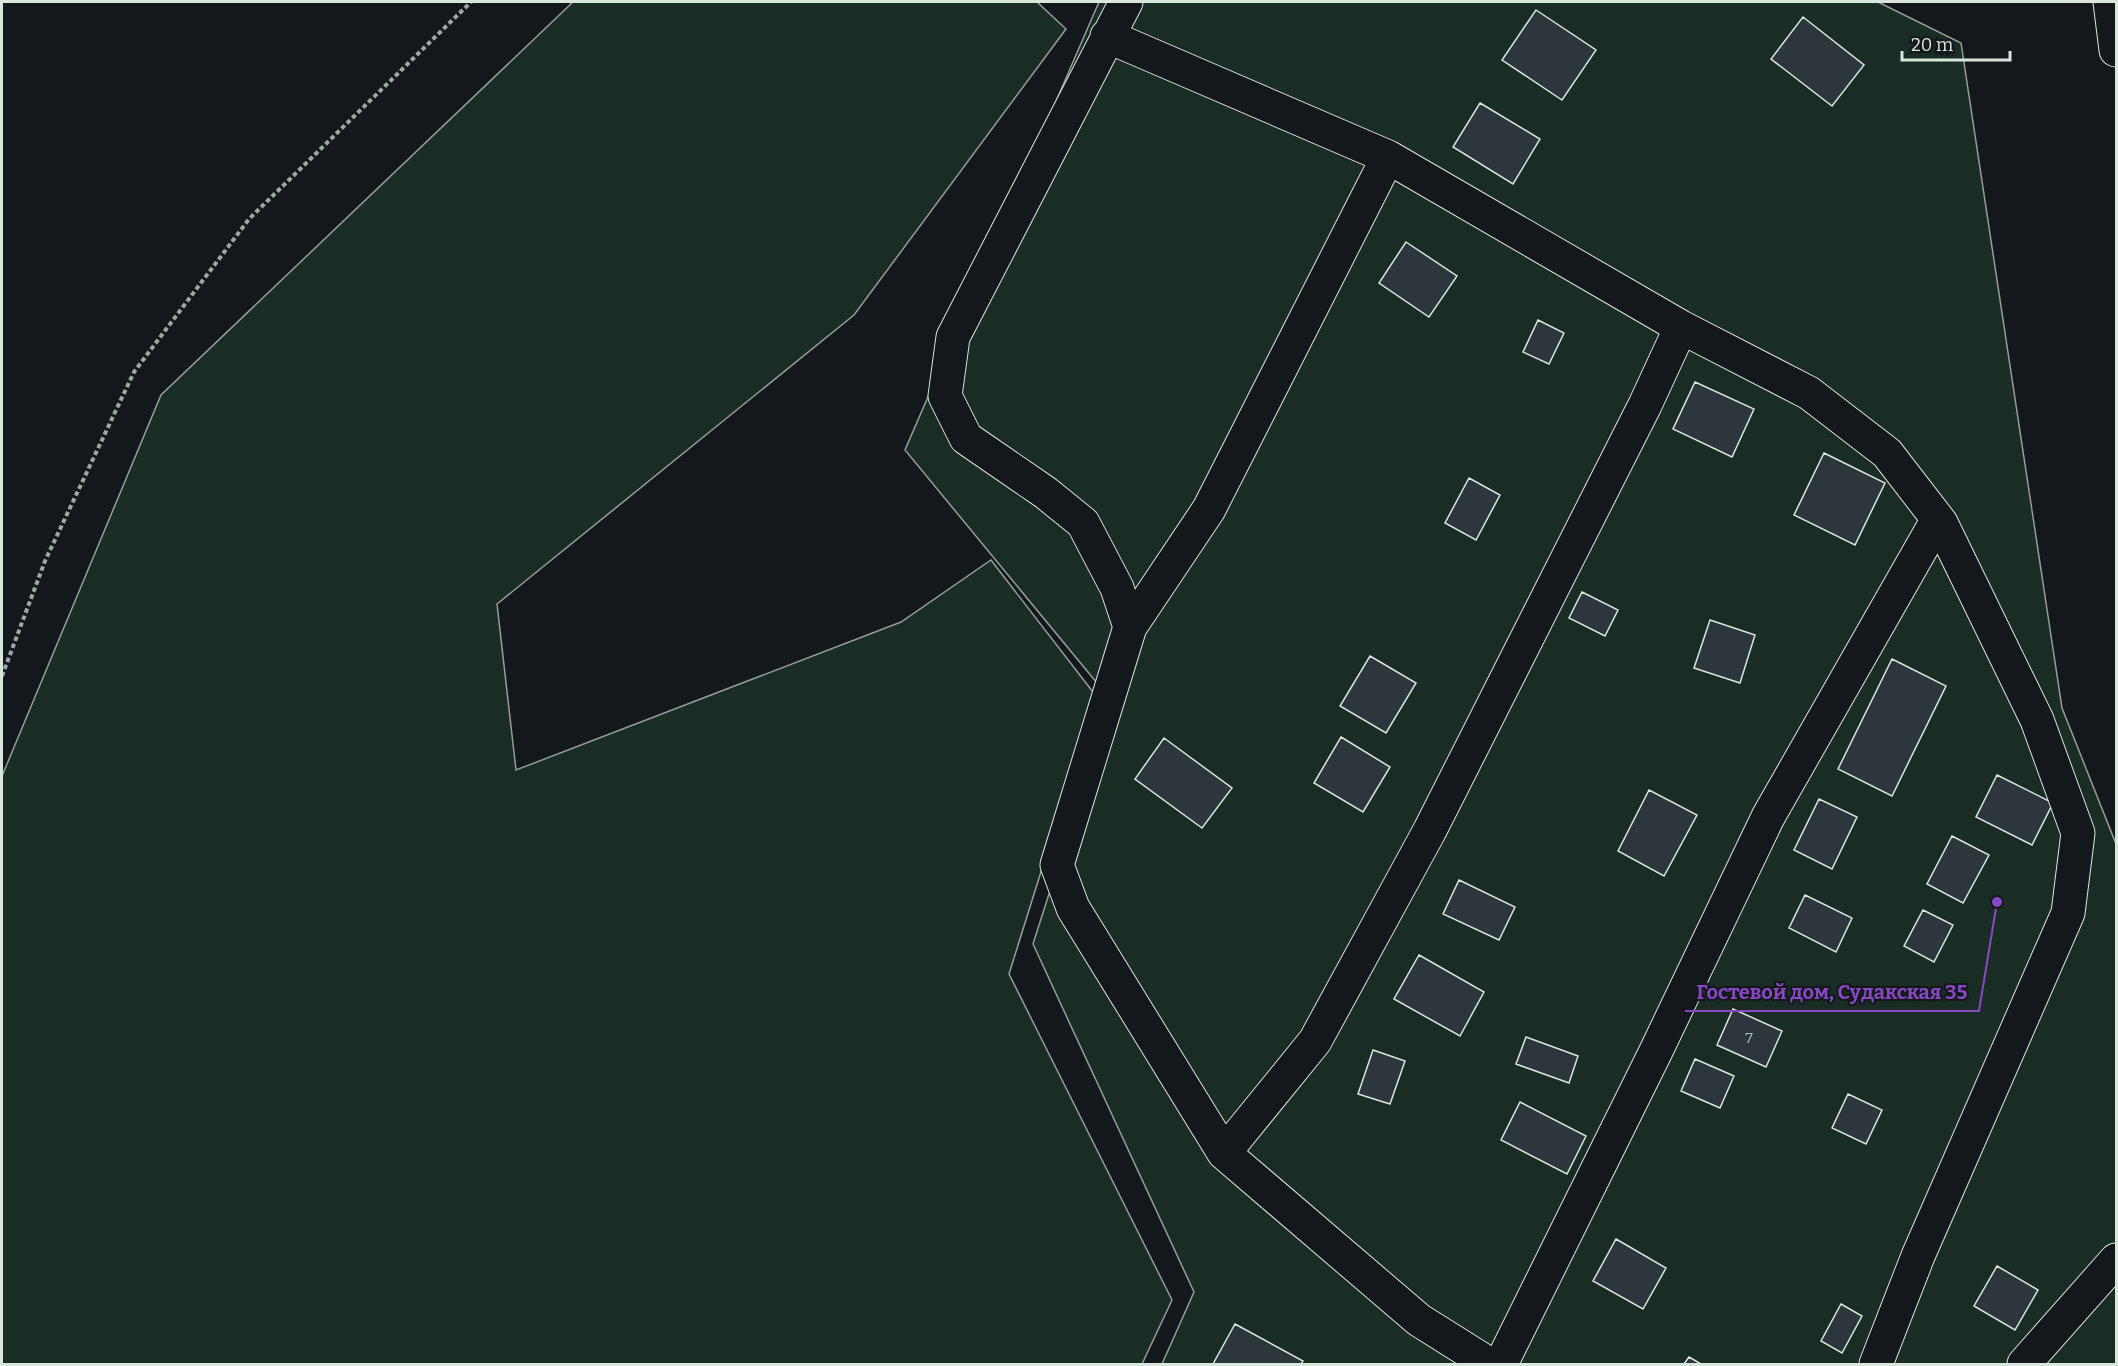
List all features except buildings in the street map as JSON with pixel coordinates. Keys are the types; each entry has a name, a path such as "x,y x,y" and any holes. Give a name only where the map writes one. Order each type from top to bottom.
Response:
{"main road":[{"path":"1126,2 953,337 945,396 966,438 1046,493 1083,523 1117,588 1130,627"},
{"path":"2110,2 2116,50"},
{"path":"1107,36 1388,156 1681,327 1809,393 1887,453 1938,519 2037,720 2078,833 2068,913 1918,1256 1876,1365"},
{"path":"1388,156 1209,509 1130,627 1057,865 1073,908 1224,1153 1419,1320 1489,1365"},
{"path":"1224,1153 1315,1041 1430,830 1645,405 1681,327"},
{"path":"1501,1365 1656,1051 1768,817 1938,519"},
{"path":"2024,1365 2116,1260"}],"path":[{"path":"2,676 45,561 134,372 249,219 471,2"}],"green space":[{"path":"573,2 1037,2 1066,29 854,315 497,604 516,770 901,622 991,560 1096,696 1009,974 1172,1300 1142,1364 2,1364 2,776 161,395"},
{"path":"1099,2 1878,2 1961,43 2062,708 2116,844 2116,1364 1162,1364 1194,1292 1033,944 1111,700 905,450"}],"place":[{"name":"Гостевой дом, Судакская 35","path":"1997,902"}]}
